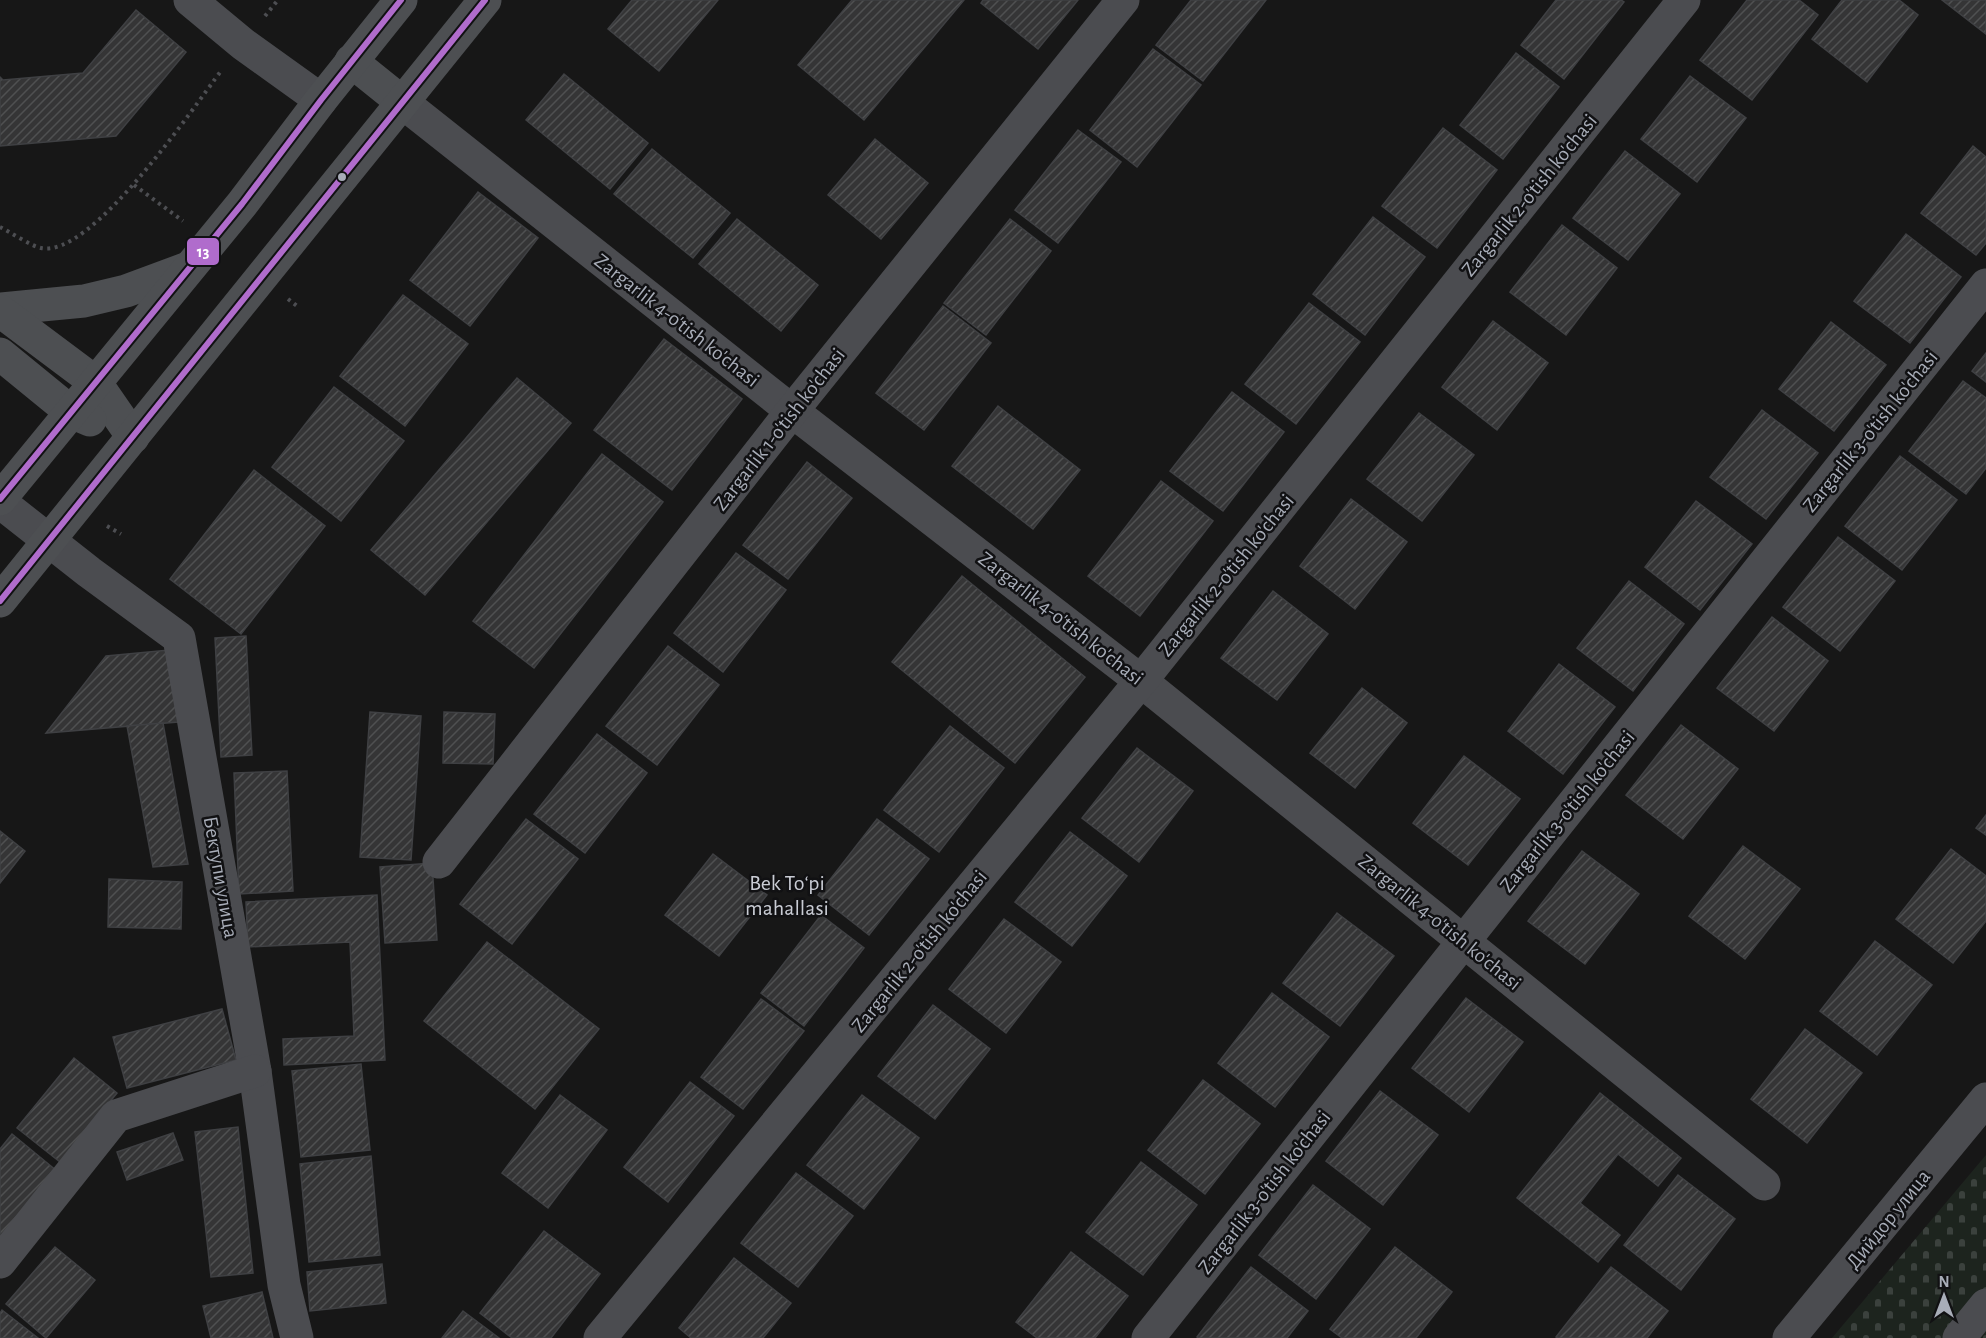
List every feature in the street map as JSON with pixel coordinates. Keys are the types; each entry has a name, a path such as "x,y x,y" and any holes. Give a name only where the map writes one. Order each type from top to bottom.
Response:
{"main road":[{"path":"0,501 242,204 400,0"},
{"path":"0,601 484,0"},
{"name":"Zargarlik 4-o'tish ko'chasi","path":"351,62 402,102"},
{"path":"0,310 84,301 126,291 189,267"},
{"path":"0,310 95,382 133,437"},
{"path":"0,354 71,412 133,437"}],"street":[{"path":"190,0 243,44 321,100"},
{"name":"Zargarlik 1-o'tish ko'chasi","path":"439,862 792,411 1123,0"},
{"name":"Zargarlik 2-o'tish ko'chasi","path":"600,1338 1142,681 1684,0"},
{"name":"Zargarlik 4-o'tish ko'chasi","path":"402,102 792,411 1142,681 1764,1184"},
{"name":"Zargarlik 3-o'tish ko'chasi","path":"1148,1338 1986,285"},
{"name":"Бектупи улица","path":"0,501 49,541 179,638 255,1071 284,1285 297,1338"},
{"path":"0,1262 116,1116 255,1071"},
{"name":"Дийдор улица","path":"1789,1338 1986,1099"},
{"path":"1959,1338 1986,1305"}],"path":[{"path":"0,227 42,248 63,245 83,234 114,207 134,184 278,0"},
{"path":"134,184 179,219"},
{"path":"106,526 120,534"}],"green space":[{"path":"1986,1155 1986,1338 1832,1338"}],"building":[{"path":"632,0 718,0 659,71 608,29"},
{"path":"852,0 964,0 864,120 798,65"},
{"path":"983,0 1078,0 1038,49 981,3"},
{"path":"1191,0 1266,0 1203,81 1156,45"},
{"path":"1556,0 1621,0 1624,2 1564,79 1521,45"},
{"path":"1747,0 1799,0 1818,15 1752,100 1700,60"},
{"path":"1842,0 1899,0 1918,15 1867,82 1812,39"},
{"path":"1942,0 1986,0 1986,34"},
{"path":"136,10 186,52 116,136 0,146 0,77 3,80 83,73"},
{"path":"1153,49 1201,85 1137,167 1090,130"},
{"path":"1516,53 1559,87 1503,159 1460,125"},
{"path":"564,74 648,143 610,189 526,120"},
{"path":"1690,76 1746,118 1697,182 1641,139"},
{"path":"1443,128 1497,170 1437,248 1382,206"},
{"path":"1078,130 1121,162 1058,243 1015,210"},
{"path":"875,139 928,183 881,239 828,195"},
{"path":"1973,146 1986,157 1986,243 1976,255 1921,213"},
{"path":"652,149 730,213 693,258 614,194"},
{"path":"1625,151 1680,194 1628,260 1573,218"},
{"path":"478,192 538,238 470,326 410,280"},
{"path":"1373,217 1425,257 1365,335 1313,294"},
{"path":"737,219 818,285 781,331 699,264"},
{"path":"1010,219 1051,251 986,335 944,303"},
{"path":"1562,225 1617,268 1566,335 1510,292"},
{"path":"1906,234 1961,277 1910,343 1854,301"},
{"path":"403,295 468,344 405,426 340,376"},
{"path":"1309,303 1360,342 1296,424 1245,384"},
{"path":"943,306 991,343 924,430 876,393"},
{"path":"1493,321 1548,363 1497,430 1442,387"},
{"path":"1831,322 1886,365 1834,431 1779,389"},
{"path":"664,339 742,399 672,490 594,430"},
{"path":"1986,353 1986,382 1972,371"},
{"path":"517,378 571,423 425,595 371,550"},
{"path":"1963,381 1986,398 1986,468 1966,494 1909,451"},
{"path":"334,387 404,441 341,521 272,467"},
{"path":"1232,392 1284,432 1223,511 1170,471"},
{"path":"998,406 1080,470 1033,529 952,466"},
{"path":"1762,410 1818,453 1766,519 1710,477"},
{"path":"1419,413 1474,455 1422,521 1367,479"},
{"path":"602,454 663,502 534,668 473,621"},
{"path":"1900,456 1957,500 1902,570 1845,526"},
{"path":"807,462 852,498 788,579 743,545"},
{"path":"254,470 325,526 241,634 170,579"},
{"path":"1161,481 1213,521 1140,616 1088,576"},
{"path":"1351,499 1407,542 1355,609 1300,566"},
{"path":"1696,501 1752,544 1700,610 1645,567"},
{"path":"1838,537 1895,581 1840,651 1783,607"},
{"path":"736,553 786,590 723,672 674,633"},
{"path":"962,576 1085,677 1015,763 892,662"},
{"path":"1629,581 1684,624 1633,691 1577,648"},
{"path":"1273,591 1328,634 1277,700 1221,658"},
{"path":"1772,617 1828,661 1774,731 1717,688"},
{"path":"246,636 252,755 221,757 215,638"},
{"path":"668,646 719,685 657,765 606,726"},
{"path":"169,650 178,722 46,733 106,656"},
{"path":"1559,664 1615,707 1563,774 1508,731"},
{"path":"1362,688 1407,723 1355,788 1310,753"},
{"path":"370,712 421,716 411,860 360,857"},
{"path":"444,712 495,714 493,764 443,763"},
{"path":"163,723 188,864 153,867 127,726"},
{"path":"1681,725 1738,769 1683,839 1626,795"},
{"path":"950,726 1004,768 939,852 884,810"},
{"path":"597,734 647,773 585,853 534,814"},
{"path":"1137,748 1193,791 1139,862 1082,818"},
{"path":"1464,756 1520,799 1468,865 1413,823"},
{"path":"287,771 293,891 239,894 234,773"},
{"path":"1986,815 1986,835 1976,828"},
{"path":"526,819 578,859 512,944 460,904"},
{"path":"877,819 929,859 869,935 818,895"},
{"path":"0,831 25,851 0,883"},
{"path":"1070,832 1127,876 1072,946 1015,902"},
{"path":"1743,846 1800,889 1745,959 1689,916"},
{"path":"1951,849 1986,876 1986,921 1953,963 1896,919"},
{"path":"1582,851 1639,894 1585,964 1528,921"},
{"path":"713,854 767,895 719,956 665,915"},
{"path":"432,863 437,940 385,943 380,867"},
{"path":"109,879 182,882 181,929 108,927"},
{"path":"377,895 385,1060 284,1065 283,1039 354,1036 350,942 248,947 246,902"},
{"path":"1337,913 1394,956 1340,1026 1283,983"},
{"path":"821,915 864,948 804,1026 761,993"},
{"path":"1004,919 1061,962 1006,1033 949,989"},
{"path":"1875,941 1932,985 1877,1055 1820,1011"},
{"path":"487,942 599,1029 535,1109 424,1021"},
{"path":"1272,993 1329,1037 1275,1107 1218,1063"},
{"path":"1466,998 1523,1042 1469,1112 1412,1068"},
{"path":"761,999 804,1031 743,1109 701,1077"},
{"path":"933,1005 990,1049 935,1119 878,1076"},
{"path":"222,1009 236,1060 127,1088 113,1037"},
{"path":"1805,1029 1862,1073 1807,1143 1751,1099"},
{"path":"74,1058 117,1093 60,1162 17,1128"},
{"path":"361,1064 370,1150 301,1157 292,1071"},
{"path":"1203,1080 1260,1124 1205,1194 1148,1150"},
{"path":"690,1082 734,1116 668,1202 624,1167"},
{"path":"1380,1091 1438,1135 1383,1205 1326,1161"},
{"path":"1600,1093 1681,1158 1658,1186 1618,1154 1580,1203 1620,1235 1598,1262 1517,1198"},
{"path":"560,1095 607,1130 548,1208 502,1173"},
{"path":"862,1095 919,1138 864,1209 807,1165"},
{"path":"238,1127 253,1273 211,1277 195,1132"},
{"path":"173,1133 183,1160 127,1180 117,1152"},
{"path":"12,1134 57,1171 0,1241 0,1149"},
{"path":"371,1156 380,1255 309,1262 300,1164"},
{"path":"1141,1162 1197,1205 1143,1275 1086,1232"},
{"path":"796,1173 853,1216 798,1287 741,1243"},
{"path":"1678,1175 1735,1219 1681,1290 1624,1245"},
{"path":"1313,1185 1370,1229 1316,1299 1259,1255"},
{"path":"544,1231 600,1274 551,1338 512,1338 480,1313"},
{"path":"55,1247 95,1280 46,1338 6,1304"},
{"path":"1395,1247 1452,1292 1416,1338 1342,1338 1330,1329"},
{"path":"1071,1252 1128,1296 1095,1338 1037,1338 1016,1322"},
{"path":"734,1258 791,1303 763,1338 691,1338 679,1328"},
{"path":"382,1264 386,1303 310,1311 307,1272"},
{"path":"1251,1267 1308,1311 1287,1338 1198,1338 1197,1337"},
{"path":"1611,1267 1668,1311 1647,1338 1556,1337"},
{"path":"262,1292 273,1338 211,1338 203,1306"},
{"path":"2,1310 38,1338 0,1338"},
{"path":"463,1311 499,1338 442,1338"}],"transit line":[{"name":"13","path":"0,499 242,204 401,0"},
{"name":"13","path":"0,601 485,0"}],"district":[{"name":"Bek Toʻpi mahallasi","path":"787,894"}]}
